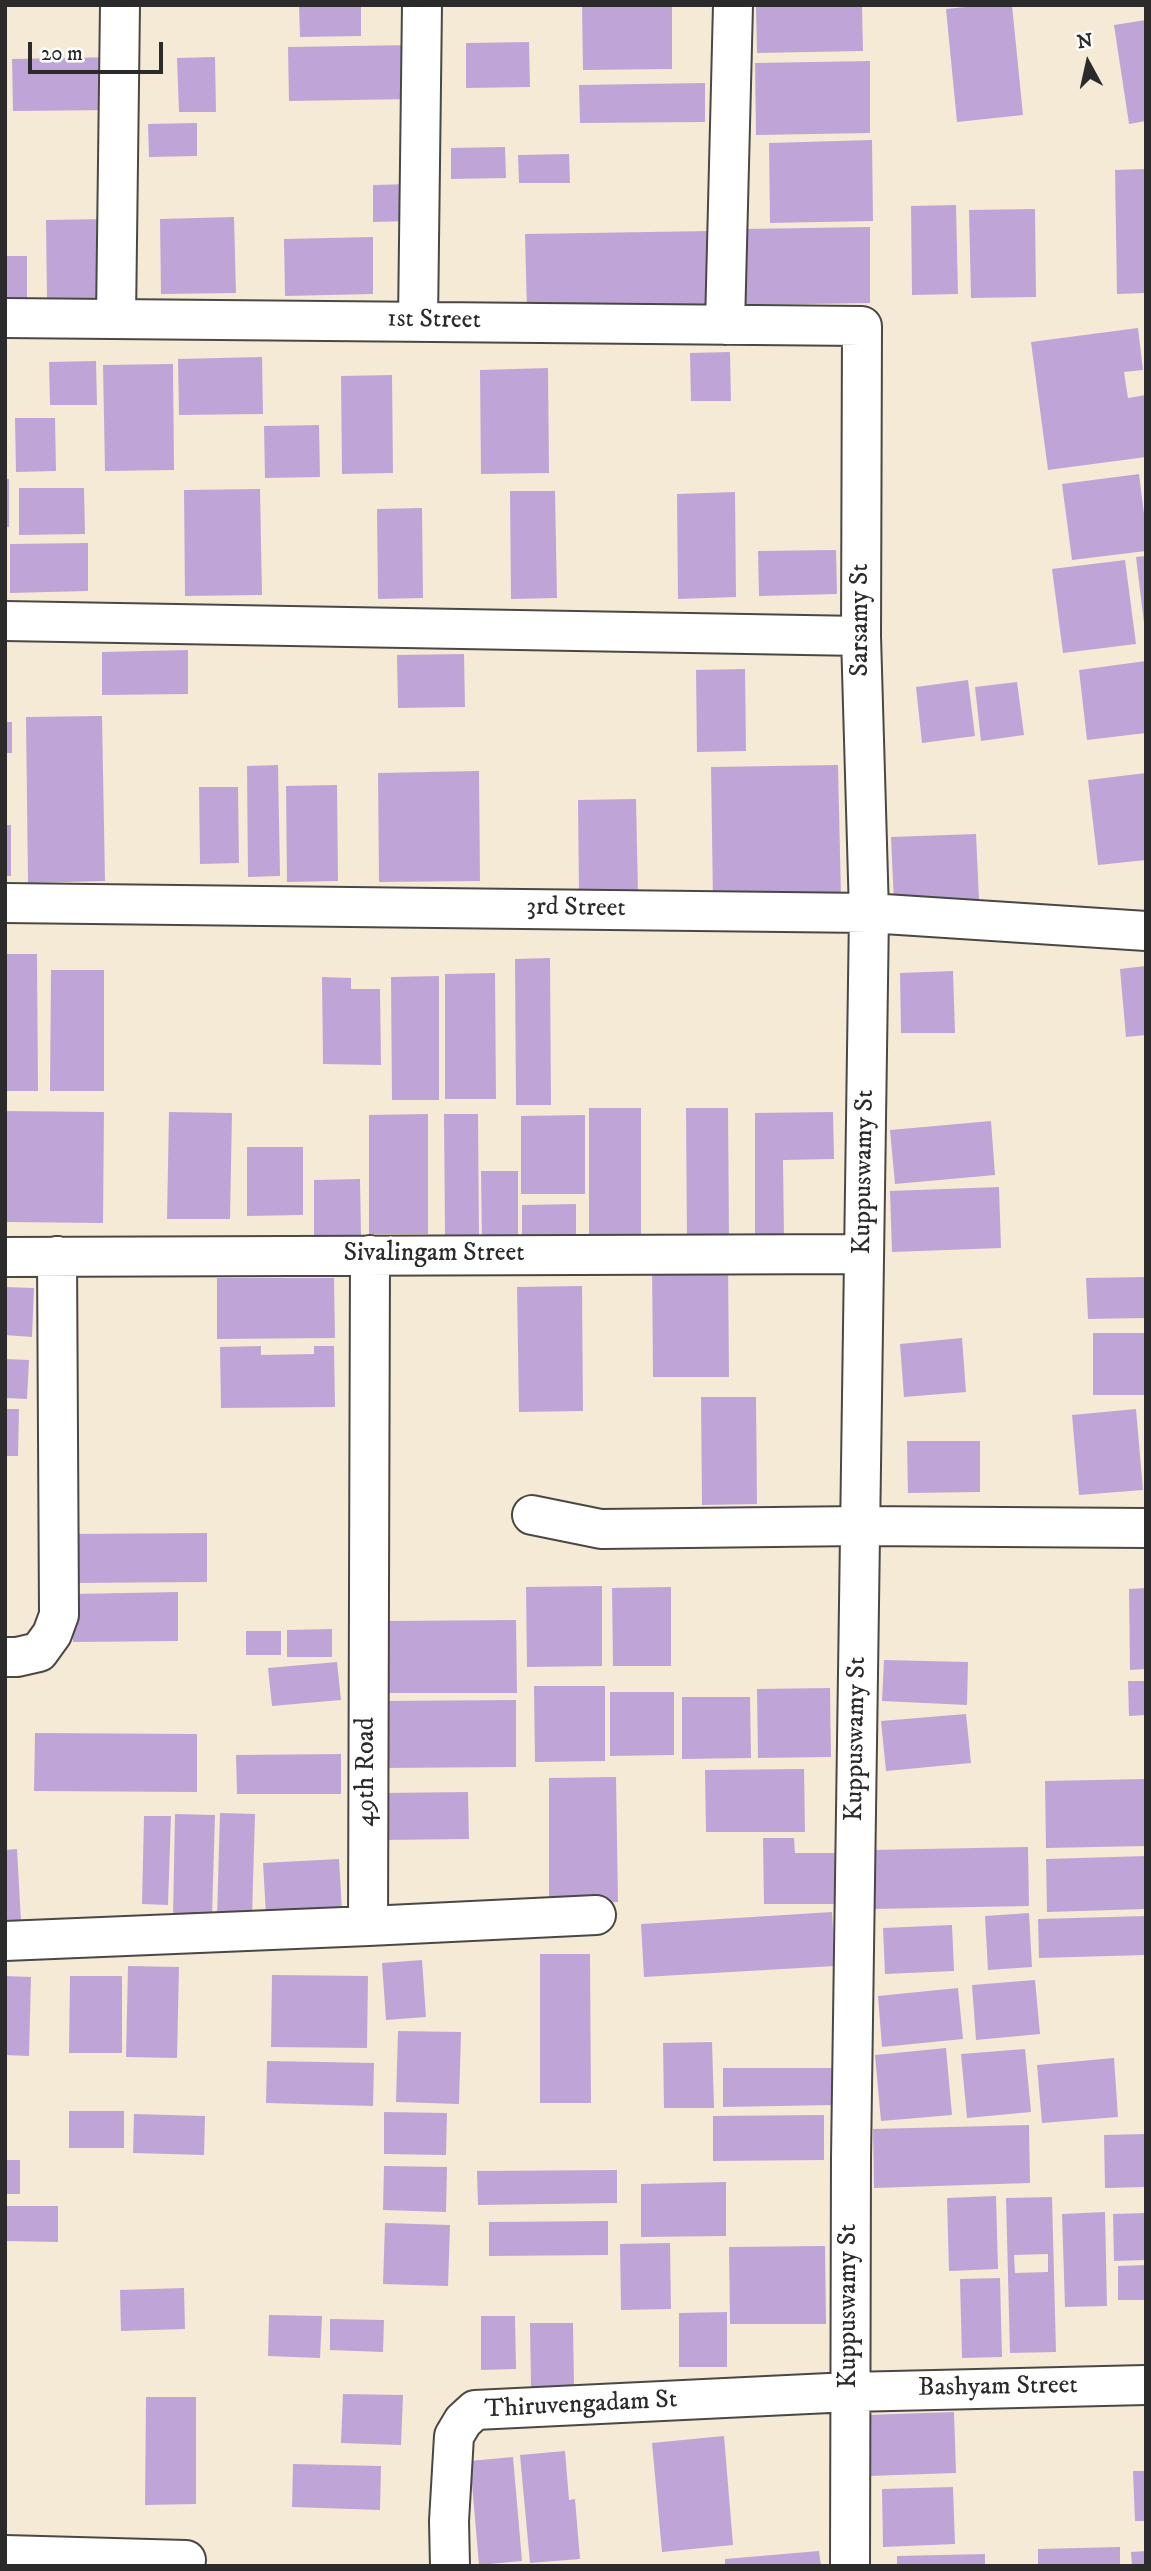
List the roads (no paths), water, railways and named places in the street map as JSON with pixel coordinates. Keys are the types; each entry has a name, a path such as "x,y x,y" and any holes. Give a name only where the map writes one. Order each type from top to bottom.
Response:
{"street":[{"path":"116,319 120,5"},
{"path":"418,321 422,5"},
{"path":"725,325 733,5"},
{"name":"1st Street","path":"5,318 862,326"},
{"name":"Sarsamy St","path":"862,326 862,636 869,913"},
{"path":"5,621 862,636"},
{"name":"3rd Street","path":"5,903 869,913 1146,931"},
{"name":"Kuppuswamy St","path":"849,2566 851,2171 869,913"},
{"name":"Sivalingam Street","path":"5,1256 864,1254"},
{"name":"49th Road","path":"368,1926 370,1255"},
{"path":"5,1657 39,1652 52,1634 59,1615 57,1256"},
{"path":"532,1515 601,1529 860,1526 1146,1528"},
{"path":"5,1941 596,1915"},
{"name":"Bashyam Street","path":"850,2392 1146,2385"},
{"name":"Thiruvengadam St","path":"450,2566 449,2521 454,2436 463,2421 475,2410 850,2392"},
{"path":"5,2555 186,2560"}]}
